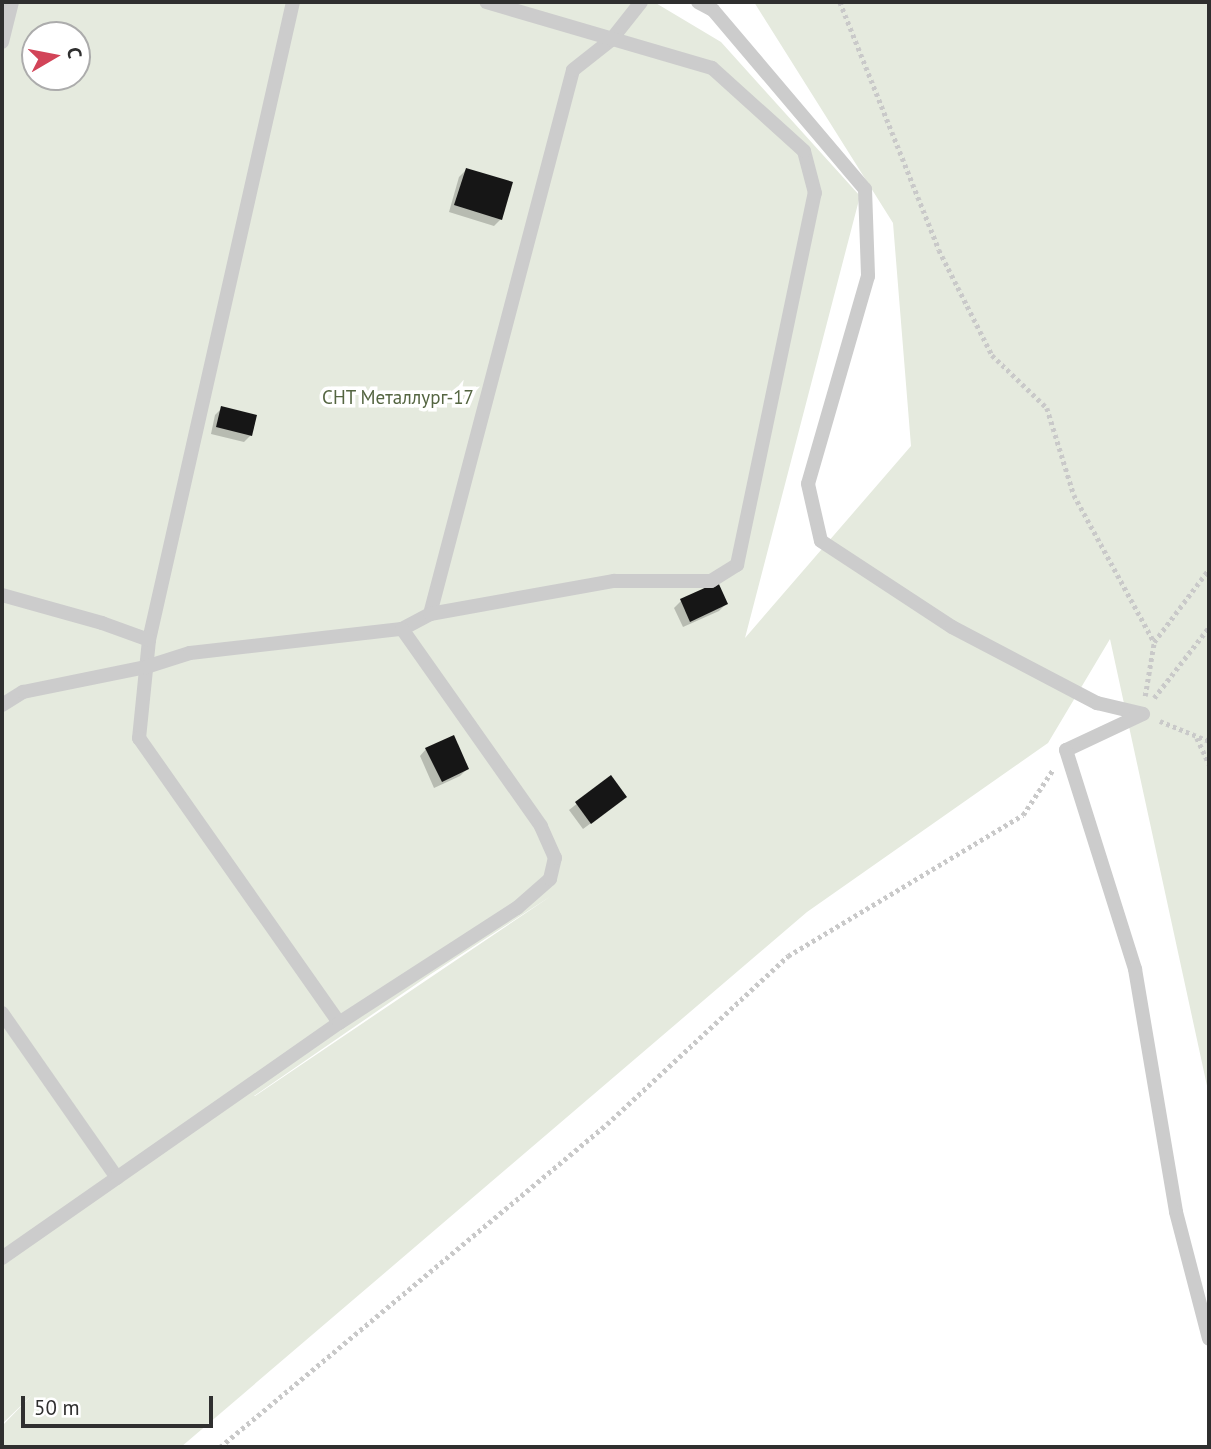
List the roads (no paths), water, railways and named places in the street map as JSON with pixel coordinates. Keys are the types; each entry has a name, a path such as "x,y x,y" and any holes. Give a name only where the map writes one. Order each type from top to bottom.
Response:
{"lane":[{"path":"2,42 12,2"},
{"path":"293,2 149,640 139,738 339,1023"},
{"path":"2,705 23,692 146,667 190,653 402,629 430,614 614,581 710,581 737,565 815,193 804,151 712,68 486,2"},
{"path":"430,614 573,69 611,40 641,2"},
{"path":"698,2 713,10 864,190 867,276 808,484 821,541 952,627 1097,703 1143,714 1066,750 1135,969 1176,1212 1209,1339"},
{"path":"2,595 102,623 149,640"},
{"path":"2,1258 339,1023 517,908 550,879 555,858 541,826 402,629"},
{"path":"2,1013 117,1178"}],"park label":[{"name":"СНТ Металлург-17","path":"398,398"}]}
